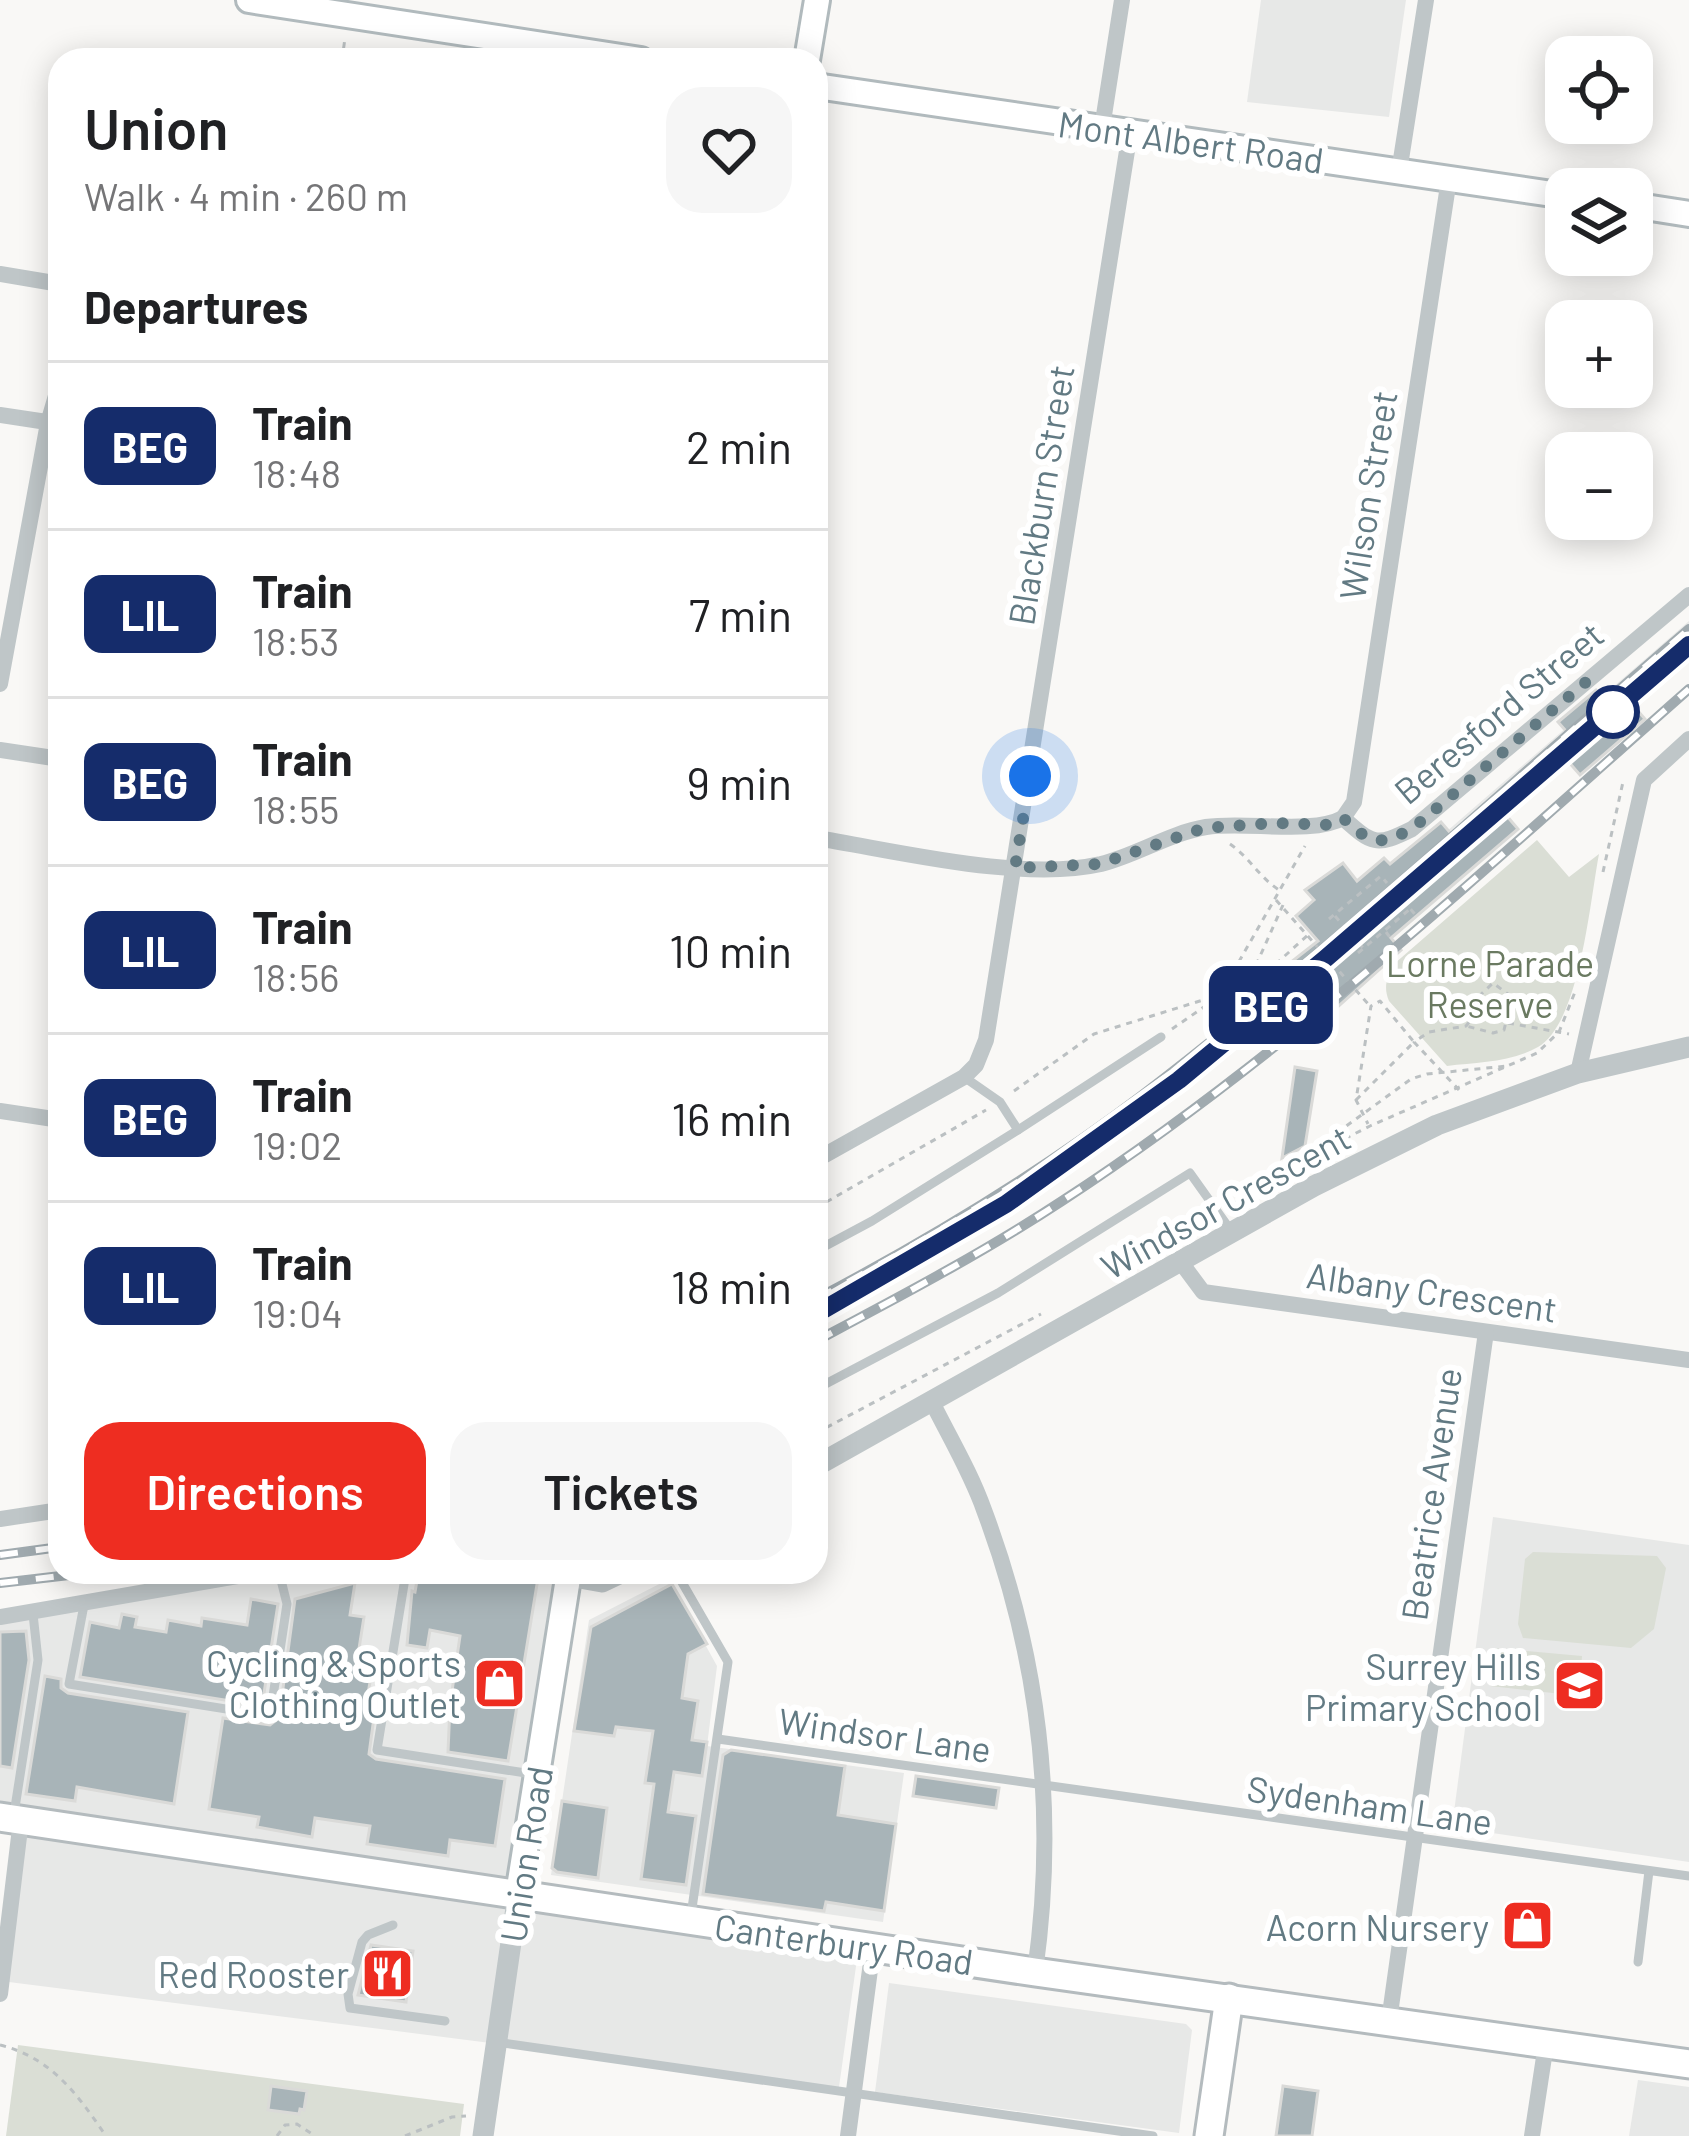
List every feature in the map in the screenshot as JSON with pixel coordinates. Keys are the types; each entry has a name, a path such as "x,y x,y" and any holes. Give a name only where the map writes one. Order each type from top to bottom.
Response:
{"main road":[{"path":"249,0 497,48"},
{"path":"809,48 817,0"},
{"name":"Mont Albert Road","path":"828,88 1545,193"},
{"path":"1653,209 1689,214"},
{"name":"Union Road","path":"518,1894 567,1584"},
{"name":"Canterbury Road","path":"11,1819 1689,2064"},
{"path":"1209,2136 1229,1998"}],"street":[{"path":"1102,128 1122,0"},
{"path":"1399,172 1426,0"},
{"name":"Blackburn Street","path":"964,1077 976,1065 986,1040 1130,133"},
{"name":"Wilson Street","path":"1343,818 1354,802 1449,179"},
{"path":"0,274 48,282"},
{"path":"0,416 48,423"},
{"path":"0,684 48,453"},
{"name":"Beresford Street","path":"1343,818 1368,840 1384,842 1412,829 1689,595"},
{"path":"1578,1073 1644,780 1689,740"},
{"path":"0,750 48,757"},
{"path":"828,840 1015,868 1099,864 1204,828 1330,825 1343,818"},
{"name":"Windsor Crescent","path":"828,1459 1314,1186 1437,1126 1578,1073 1689,1047"},
{"path":"828,1153 964,1077"},
{"path":"0,1111 48,1118"},
{"name":"Albany Crescent","path":"1180,1262 1204,1292 1689,1360"},
{"name":"Beatrice Avenue","path":"1389,2021 1486,1332"},
{"path":"932,1402 983,1506 1014,1598 1035,1700 1044,1784 1045,1898 1035,1972"},
{"path":"0,1519 48,1512"},
{"path":"0,1617 196,1584"},
{"path":"0,1994 11,1819"},
{"name":"Union Road","path":"485,2126 518,1894"},
{"path":"848,2136 873,1947"},
{"path":"1532,2136 1546,2044"}],"lane":[{"path":"828,1245 1018,1130 1161,1036"},
{"path":"964,1077 1000,1102 1018,1130"},
{"path":"828,1383 998,1293 1190,1173 1232,1232"},
{"path":"83,1605 69,1684 270,1716 287,1604 282,1584"},
{"path":"404,1584 377,1750 538,1775"},
{"path":"683,1584 728,1662 691,1920"},
{"path":"11,1819 38,1660 33,1614"},
{"name":"Windsor Lane","path":"718,1739 1044,1784"},
{"name":"Sydenham Lane","path":"1044,1784 1689,1876"},
{"path":"1638,1962 1649,1871"},
{"path":"393,1925 362,1942 348,1994 350,2008 445,2021"},
{"path":"496,2042 1153,2136"}],"path":[{"path":"1603,872 1620,786 1629,772"},
{"path":"1161,1036 1219,995 1304,850 1311,826"},
{"path":"1204,828 1242,853 1262,879 1280,891"},
{"path":"1361,903 1356,897 1329,919 1381,876 1388,883"},
{"path":"1276,900 1371,1006"},
{"path":"1402,900 1418,918"},
{"path":"1283,905 1252,974 1258,980 1308,935"},
{"path":"1384,930 1358,953 1410,909"},
{"path":"1334,914 1363,948"},
{"path":"1378,923 1392,940"},
{"path":"1324,954 1349,932"},
{"path":"1356,1100 1429,1032 1466,1026 1493,1033 1504,1030 1512,997 1493,983 1473,1002 1474,1016 1466,1026"},
{"path":"1289,1167 1370,1126 1537,1054 1559,1032 1579,983"},
{"path":"828,1201 1000,1102 1094,1034 1219,995"},
{"path":"1371,1006 1380,1001 1460,1090"},
{"path":"1370,1126 1356,1100 1371,1006"},
{"path":"1506,1023 1586,1038"},
{"path":"1181,1235 1289,1167 1395,1088 1427,1074 1509,1066"},
{"path":"828,1426 1043,1313"},
{"path":"0,2045 22,2050 46,2064 74,2090 106,2136"},
{"path":"405,2136 452,2117 485,2126"},
{"path":"277,2136 285,2126 297,2124 315,2136"}],"shaded area":[{"path":"1261,0 1406,0 1389,117 1247,102"},
{"path":"1689,621 1689,653 1377,922 1362,905"},
{"name":"Surrey Hills Primary School","path":"1493,1517 1689,1545 1689,1862 1452,1827"},
{"path":"191,1584 567,1584 518,1894 859,1945 839,2087 1,1981 21,1821 0,1817 0,1617"},
{"path":"659,1584 672,1584 717,1666 707,1746 904,1773 883,1922 551,1875 589,1620"},
{"path":"889,1983 1186,2024 1192,2030 1179,2133 875,2092"},
{"path":"1638,2080 1689,2087 1689,2136 1629,2136"}],"green space":[{"name":"Lorne Parade Reserve","path":"1537,840 1569,877 1599,854 1581,959 1564,1013 1552,1034 1527,1052 1447,1066 1389,1001 1389,973"},
{"path":"1533,1552 1657,1556 1666,1568 1654,1629 1631,1648 1523,1638 1518,1624 1525,1559"},
{"path":"1494,1648 1582,1656 1579,1696 1490,1686"},
{"path":"18,2045 464,2104 460,2136 6,2136"}],"building":[{"path":"1596,690 1618,716 1632,704 1645,719 1580,775 1567,760 1581,748 1558,722"},
{"path":"1506,815 1518,829 1391,938 1401,950 1323,1020 1281,970 1318,941 1296,916 1314,900 1305,890 1343,863 1357,881 1384,858 1390,864 1441,822 1465,850"},
{"path":"1295,1067 1317,1071 1305,1146 1282,1158"},
{"path":"355,1584 350,1615 364,1617 355,1674 371,1676 368,1694 377,1695 369,1754 376,1759 505,1779 495,1846 450,1840 448,1856 367,1844 370,1826 315,1818 312,1837 257,1827 259,1817 209,1809 223,1718 270,1725 279,1718 295,1599"},
{"path":"416,1584 537,1584 508,1761 448,1752 460,1636 430,1630 427,1648 407,1645"},
{"path":"672,1584 707,1644 688,1654 682,1698 698,1701 692,1740 707,1742 702,1776 674,1772 668,1812 696,1816 686,1885 641,1879 654,1784 645,1783 653,1731 616,1727 614,1736 574,1731 591,1627"},
{"path":"251,1599 278,1604 262,1706 80,1677 90,1622 119,1628 122,1614 137,1617 135,1627 166,1632 168,1620 201,1626 202,1618 247,1625"},
{"path":"26,1631 29,1660 12,1768 0,1766 0,1632"},
{"path":"45,1676 61,1679 61,1688 68,1693 188,1712 174,1804 77,1787 75,1801 26,1794"},
{"path":"731,1750 845,1766 838,1815 896,1824 884,1911 826,1902 824,1911 703,1894 723,1755"},
{"path":"916,1776 999,1788 996,1808 913,1796"},
{"path":"562,1801 607,1808 598,1878 552,1868"},
{"path":"371,1945 413,1951 406,2002 358,1995"},
{"path":"271,2086 307,2091 304,2110 299,2114 268,2110"},
{"path":"1283,2086 1318,2091 1312,2136 1276,2136"}],"railway":[{"path":"828,1292 982,1204 1141,1096 1350,926 1689,629"},
{"path":"828,1335 1032,1220 1227,1084 1384,957 1689,689"},
{"path":"0,1555 48,1549"},
{"path":"0,1583 48,1577"}],"train":[{"name":"BEG","path":"828,1307 1006,1204 1179,1080 1689,645"}],"place":[{"name":"Cycling & Sports Clothing Outlet","path":"500,1683"},
{"name":"Surrey Hills Primary School","path":"1580,1686"},
{"name":"Acorn Nursery","path":"1528,1926"},
{"name":"Red Rooster","path":"388,1973"}],"route":[{"path":"1030,776 1015,868 1099,864 1204,828 1330,825 1343,818 1368,840 1384,842 1412,829 1586,682 1613,712"}]}
